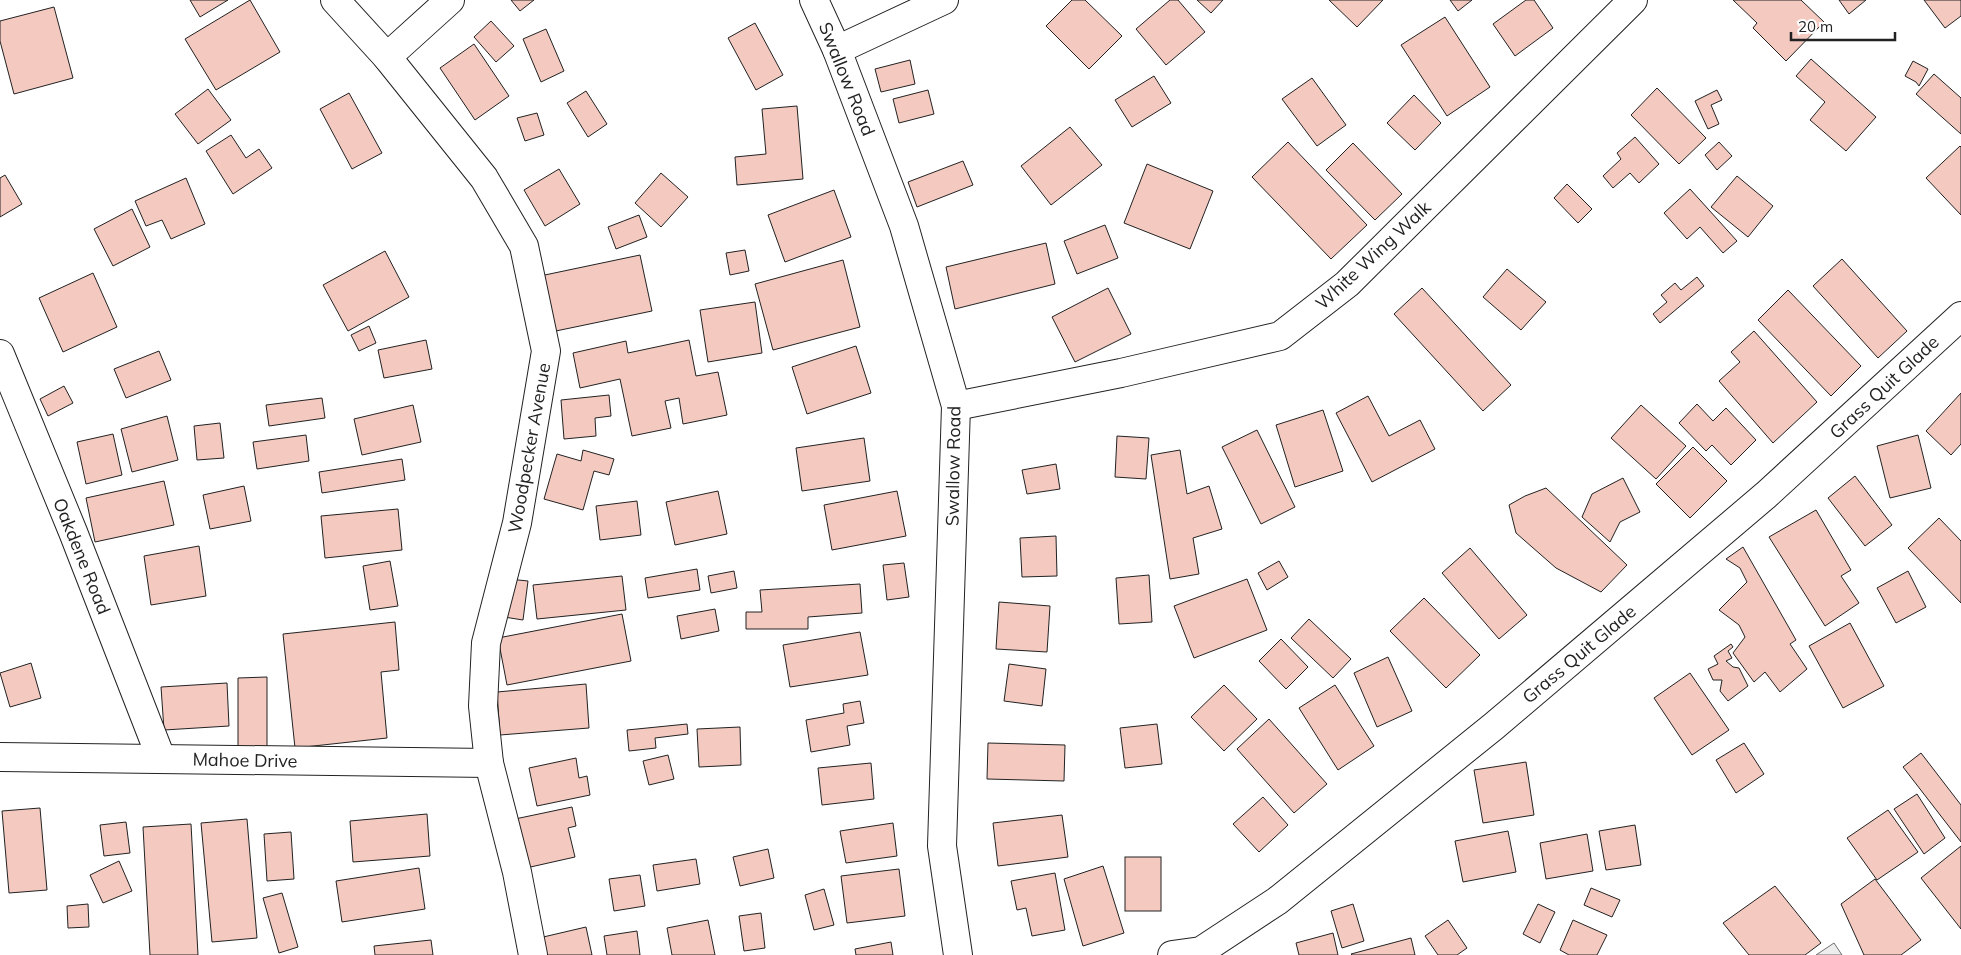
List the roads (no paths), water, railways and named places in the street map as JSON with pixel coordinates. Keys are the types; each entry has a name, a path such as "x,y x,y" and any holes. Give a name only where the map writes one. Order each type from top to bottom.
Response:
{"street":[{"name":"Woodpecker Avenue","path":"335,0 387,57 484,178 524,246 546,351 516,523 486,644 483,706 489,763 517,872 533,955"},
{"path":"387,57 450,0"},
{"name":"Swallow Road","path":"814,0 836,50 904,226 956,406 942,846 958,955"},
{"path":"836,50 944,0"},
{"name":"White Wing Walk","path":"956,406 1121,373 1280,336 1346,284 1633,0"},
{"name":"Grass Quit Glade","path":"1172,955 1200,951 1277,901 1494,726 1766,495 1961,316"},
{"name":"Oakdene Road","path":"0,354 73,532 161,758"},
{"name":"Mahoe Drive","path":"0,757 489,763"}]}
